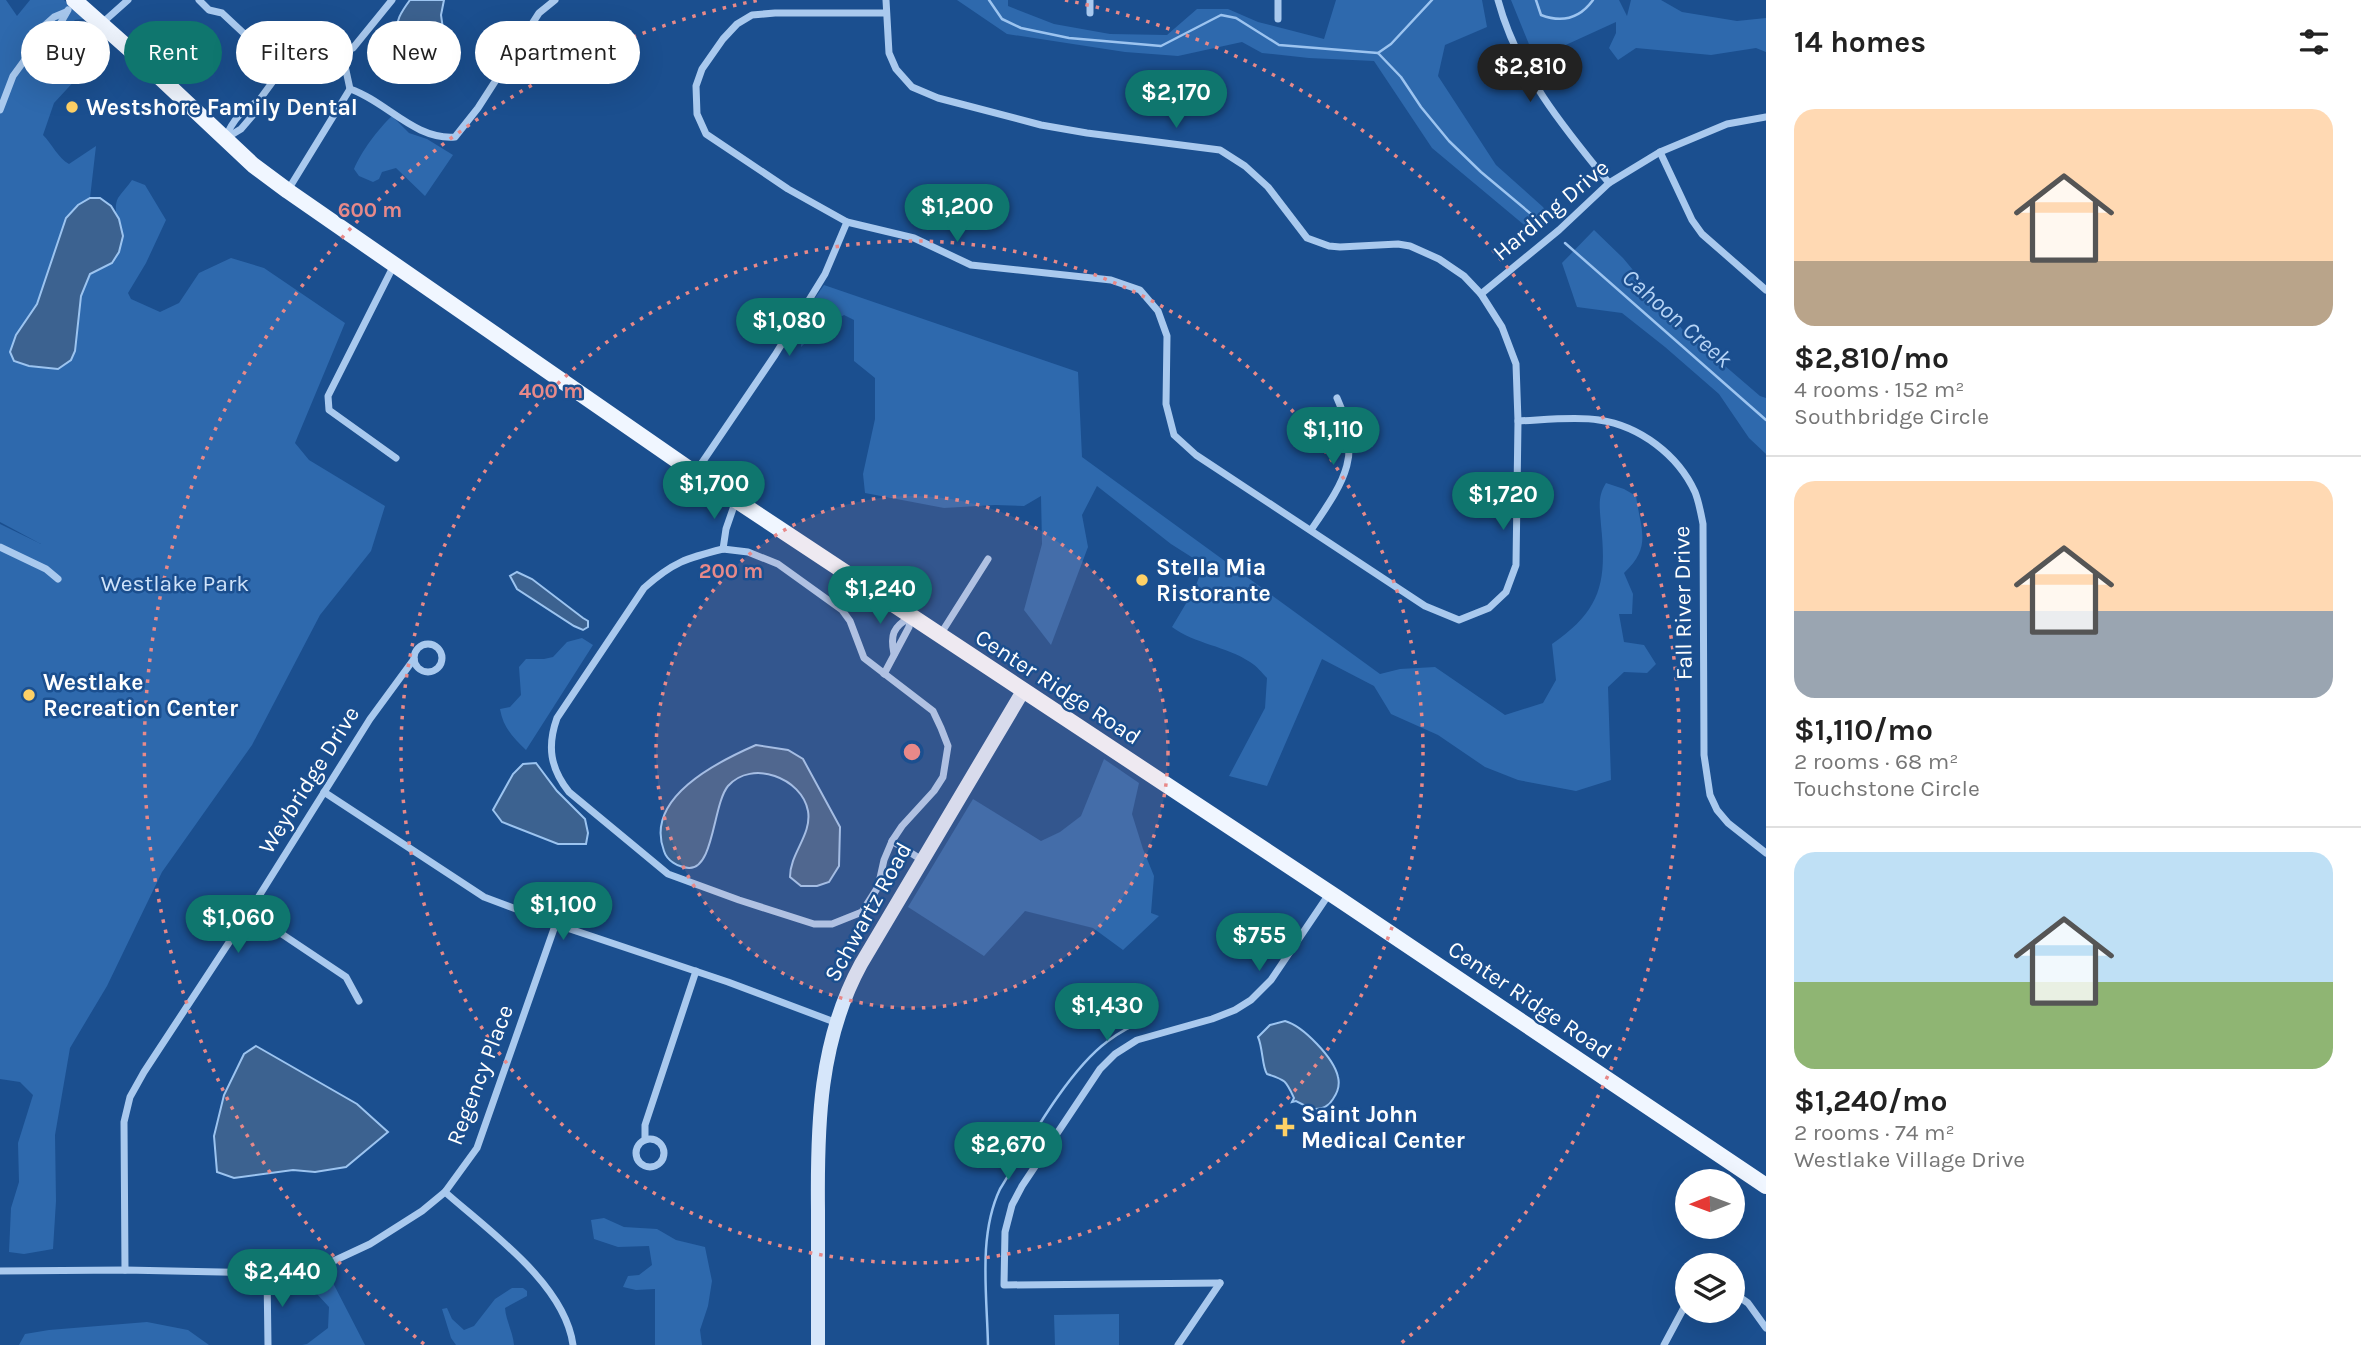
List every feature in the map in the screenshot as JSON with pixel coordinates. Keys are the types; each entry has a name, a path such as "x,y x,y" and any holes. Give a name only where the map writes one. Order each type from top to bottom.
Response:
{"main road":[{"name":"Center Ridge Road","path":"72,5 96,21"},
{"name":"Center Ridge Road","path":"110,32 253,165 288,191 695,473 1330,893 1766,1186"}],"street":[{"path":"104,21 128,0"},
{"path":"199,0 209,10 222,13 236,26"},
{"path":"353,48 392,0"},
{"path":"350,89 365,94 417,129 440,138 455,137 478,108 539,13 555,0"},
{"path":"886,0 889,53 896,69 912,87 1041,125 1220,150 1245,166 1268,187 1307,238 1340,247 1398,244 1410,246 1438,259 1464,276 1481,294 1502,327 1516,364 1516,565 1506,592 1489,608 1459,620 1425,606 1196,455 1174,435 1166,404 1167,336 1158,311 1140,290 1111,280 971,265 914,238 847,222 788,189 706,134 697,114 696,86 702,69 737,24 752,15 886,13"},
{"path":"1090,0 1090,13"},
{"path":"1278,0 1278,19"},
{"path":"1498,0 1502,17 1532,83 1558,121 1609,183"},
{"path":"0,110 13,76 43,35 52,33 61,24 72,5"},
{"path":"225,139 232,123 243,110 260,99 271,84"},
{"path":"288,191 350,89 349,84"},
{"name":"Harding Drive","path":"1481,294 1559,230 1609,183 1660,152 1727,124 1766,117"},
{"path":"1660,152 1692,220 1702,234 1766,290"},
{"path":"695,473 775,355 825,274 847,222"},
{"path":"395,264 328,396 329,410 396,458"},
{"path":"1311,530 1339,490 1347,470 1346,418 1337,398"},
{"name":"Fall River Drive","path":"1518,421 1599,419 1625,427 1661,448 1678,465 1695,493 1703,524 1704,755 1710,795 1717,810 1728,823 1766,853"},
{"path":"723,549 726,529 736,500"},
{"path":"0,547 46,569 58,579"},
{"path":"723,549 748,552 778,564 842,610 850,621 864,657 933,711 948,746 943,777 892,841 884,860 878,887 862,912 832,924 814,924 739,901 668,874 569,792 557,778 551,756 551,734 557,718 645,588 663,571 682,559 723,549"},
{"path":"940,636 988,559"},
{"path":"884,674 909,627 910,617"},
{"name":"Weybridge Drive","path":"125,1270 124,1122 130,1097 370,719 414,659"},
{"name":"Schwartz Road","path":"818,1345 818,1132 824,1074 836,1023 852,982 1023,691"},
{"path":"324,792 485,897 836,1023"},
{"path":"892,841 922,860"},
{"path":"1178,1345 1220,1283 1004,1285 1004,1240 1009,1213 1022,1186 1095,1076 1110,1059 1137,1040 1220,1016 1251,1000 1277,973 1330,893"},
{"path":"249,912 345,977 359,1001"},
{"name":"Regency Place","path":"0,1271 267,1273 329,1264 370,1244 422,1211 445,1192 477,1148 556,923"},
{"path":"645,1140 656,1140 663,1148 662,1161 656,1166 646,1167 638,1160 637,1149 645,1140 645,1125 696,971"},
{"path":"445,1192 549,1289 563,1311 573,1345"},
{"path":"267,1273 268,1345"},
{"path":"1745,1301 1766,1328"},
{"path":"1664,1345 1676,1323"}],"green space":[{"name":"Westlake Park","path":"0,0 6,0 17,16 30,0 64,0 84,19 21,21 21,84 72,84 54,103 43,135 69,164 96,146 90,198 78,205 66,218 37,304 16,335 10,352 78,329 80,301 86,281 93,272 113,260 119,251 121,237 116,211 118,198 132,180 145,185 166,220 146,263 128,293 131,299 160,312 179,303 199,273 231,258 264,268 345,323 295,443 309,460 385,506 371,551 320,615 252,745 162,872 107,986 70,1048 55,1135 56,1201 53,1249 24,1254 9,1252 11,1208 19,1182 18,1143 33,1095 20,1082 0,1079 0,524 41,544 0,522"},
{"path":"957,0 1008,0 1008,6 1054,24 1110,34 1167,35 1197,9 1228,9 1258,22 1324,39 1336,0 1482,0 1487,27 1445,45 1438,76 1496,165 1543,207 1548,215 1534,231 1529,229 1432,148 1374,61 1262,53 1242,42 1178,56 1125,52 1007,34"},
{"path":"1511,0 1619,0 1627,16 1631,0 1661,0 1682,12 1737,21 1766,18 1766,52 1756,48 1711,55 1636,48 1618,60 1609,48 1616,33 1616,22 1535,59"},
{"path":"392,116 409,133 427,139 453,155 425,196 396,168 382,172 379,179 373,182 359,176 354,169 370,141"},
{"path":"1594,230 1623,258 1682,329 1760,396 1766,398 1766,454 1749,438 1719,394 1622,313 1577,307 1562,263"},
{"path":"824,285 1078,372 1082,457 1380,674 1400,669 1435,667 1505,715 1543,703 1556,680 1552,644 1581,619 1597,594 1603,563 1600,503 1606,483 1636,496 1642,529 1641,546 1633,564 1624,573 1633,594 1632,614 1619,614 1624,642 1644,645 1656,664 1647,673 1624,672 1608,687 1611,780 1576,791 1518,780 1485,767 1438,735 1391,714 1374,686 1322,659 1267,786 1229,776 1265,708 1267,678 1255,665 1241,657 1172,627 1194,590 1204,565 1171,544 1097,486 1082,515 1088,547 1051,645 1024,610 1042,544 1041,496 1024,506 944,508 865,493 863,474 875,419 875,378 854,361 854,320 844,315 822,327 801,347 802,317"},
{"path":"582,638 593,645 526,750 509,732 500,709 510,707 521,695 519,667 526,659 553,657 567,642"},
{"path":"1104,759 1139,783 1132,814 1154,876 1151,913 1159,916 1123,950 1093,928 1025,911 984,956 908,907 973,799 1041,841 1060,832 1081,816"},
{"path":"604,1218 624,1227 657,1229 676,1240 705,1247 712,1281 700,1330 702,1345 655,1345 655,1289 636,1290 623,1287 628,1276 639,1275 652,1265 649,1246 618,1247 594,1239 591,1220"},
{"path":"331,1279 365,1345 302,1345 328,1328 329,1307 317,1294 318,1283"},
{"path":"512,1288 523,1288 527,1291 527,1296 505,1308 514,1345 456,1345 451,1338 442,1309 447,1308 452,1319 464,1330 474,1326 495,1299"},
{"path":"1119,1314 1119,1345 1055,1345 1054,1315"},
{"path":"147,1322 188,1330 209,1345 19,1345 25,1334"}],"shaded area":[{"path":"410,0 444,0 442,21 398,21"},
{"path":"90,198 100,198 111,206 119,219 123,236 119,252 112,263 90,274 81,296 75,351 71,360 58,369 29,366 14,361 10,352 16,335 37,304 66,218 78,205"},
{"path":"517,572 532,579 588,621 588,627 583,630 574,626 517,589 510,576"},
{"path":"756,745 788,750 803,759 840,827 839,866 829,882 817,886 801,886 790,877 793,860 807,828 808,811 804,799 796,789 786,781 762,773 738,778 728,786 704,858 697,866 681,866 670,861 665,855 661,832 664,814 674,799 704,772"},
{"path":"536,763 557,791 585,819 588,833 586,844 558,844 502,822 493,810 513,774 523,764"},
{"path":"1285,1021 1300,1029 1317,1044 1331,1061 1338,1077 1338,1088 1331,1101 1326,1107 1315,1109 1311,1114 1308,1107 1296,1101 1292,1102 1294,1098 1287,1085 1267,1074 1264,1067 1258,1037 1270,1025"},
{"path":"256,1046 357,1104 388,1132 346,1167 315,1172 293,1170 234,1178 217,1172 214,1136 224,1095 244,1054"}],"waterway":[{"name":"Cahoon Creek","path":"989,0 1002,19 1021,28 1069,38 1161,46 1221,15 1236,18 1279,45 1378,53 1401,77 1449,141 1543,224"},
{"path":"1378,53 1391,44 1432,0"},
{"path":"1536,0 1541,15 1556,19 1576,15 1593,0"},
{"name":"Cahoon Creek","path":"1565,243 1766,420"},
{"path":"988,1345 986,1245 993,1207 1000,1189 1049,1110 1078,1071 1113,1037 1150,1018"}],"place":[{"name":"Westshore Family Dental","path":"72,107"},
{"name":"Stella Mia Ristorante","path":"1142,580"},
{"name":"Westlake Recreation Center","path":"29,695"},
{"name":"Saint John Medical Center","path":"1285,1127"}]}
